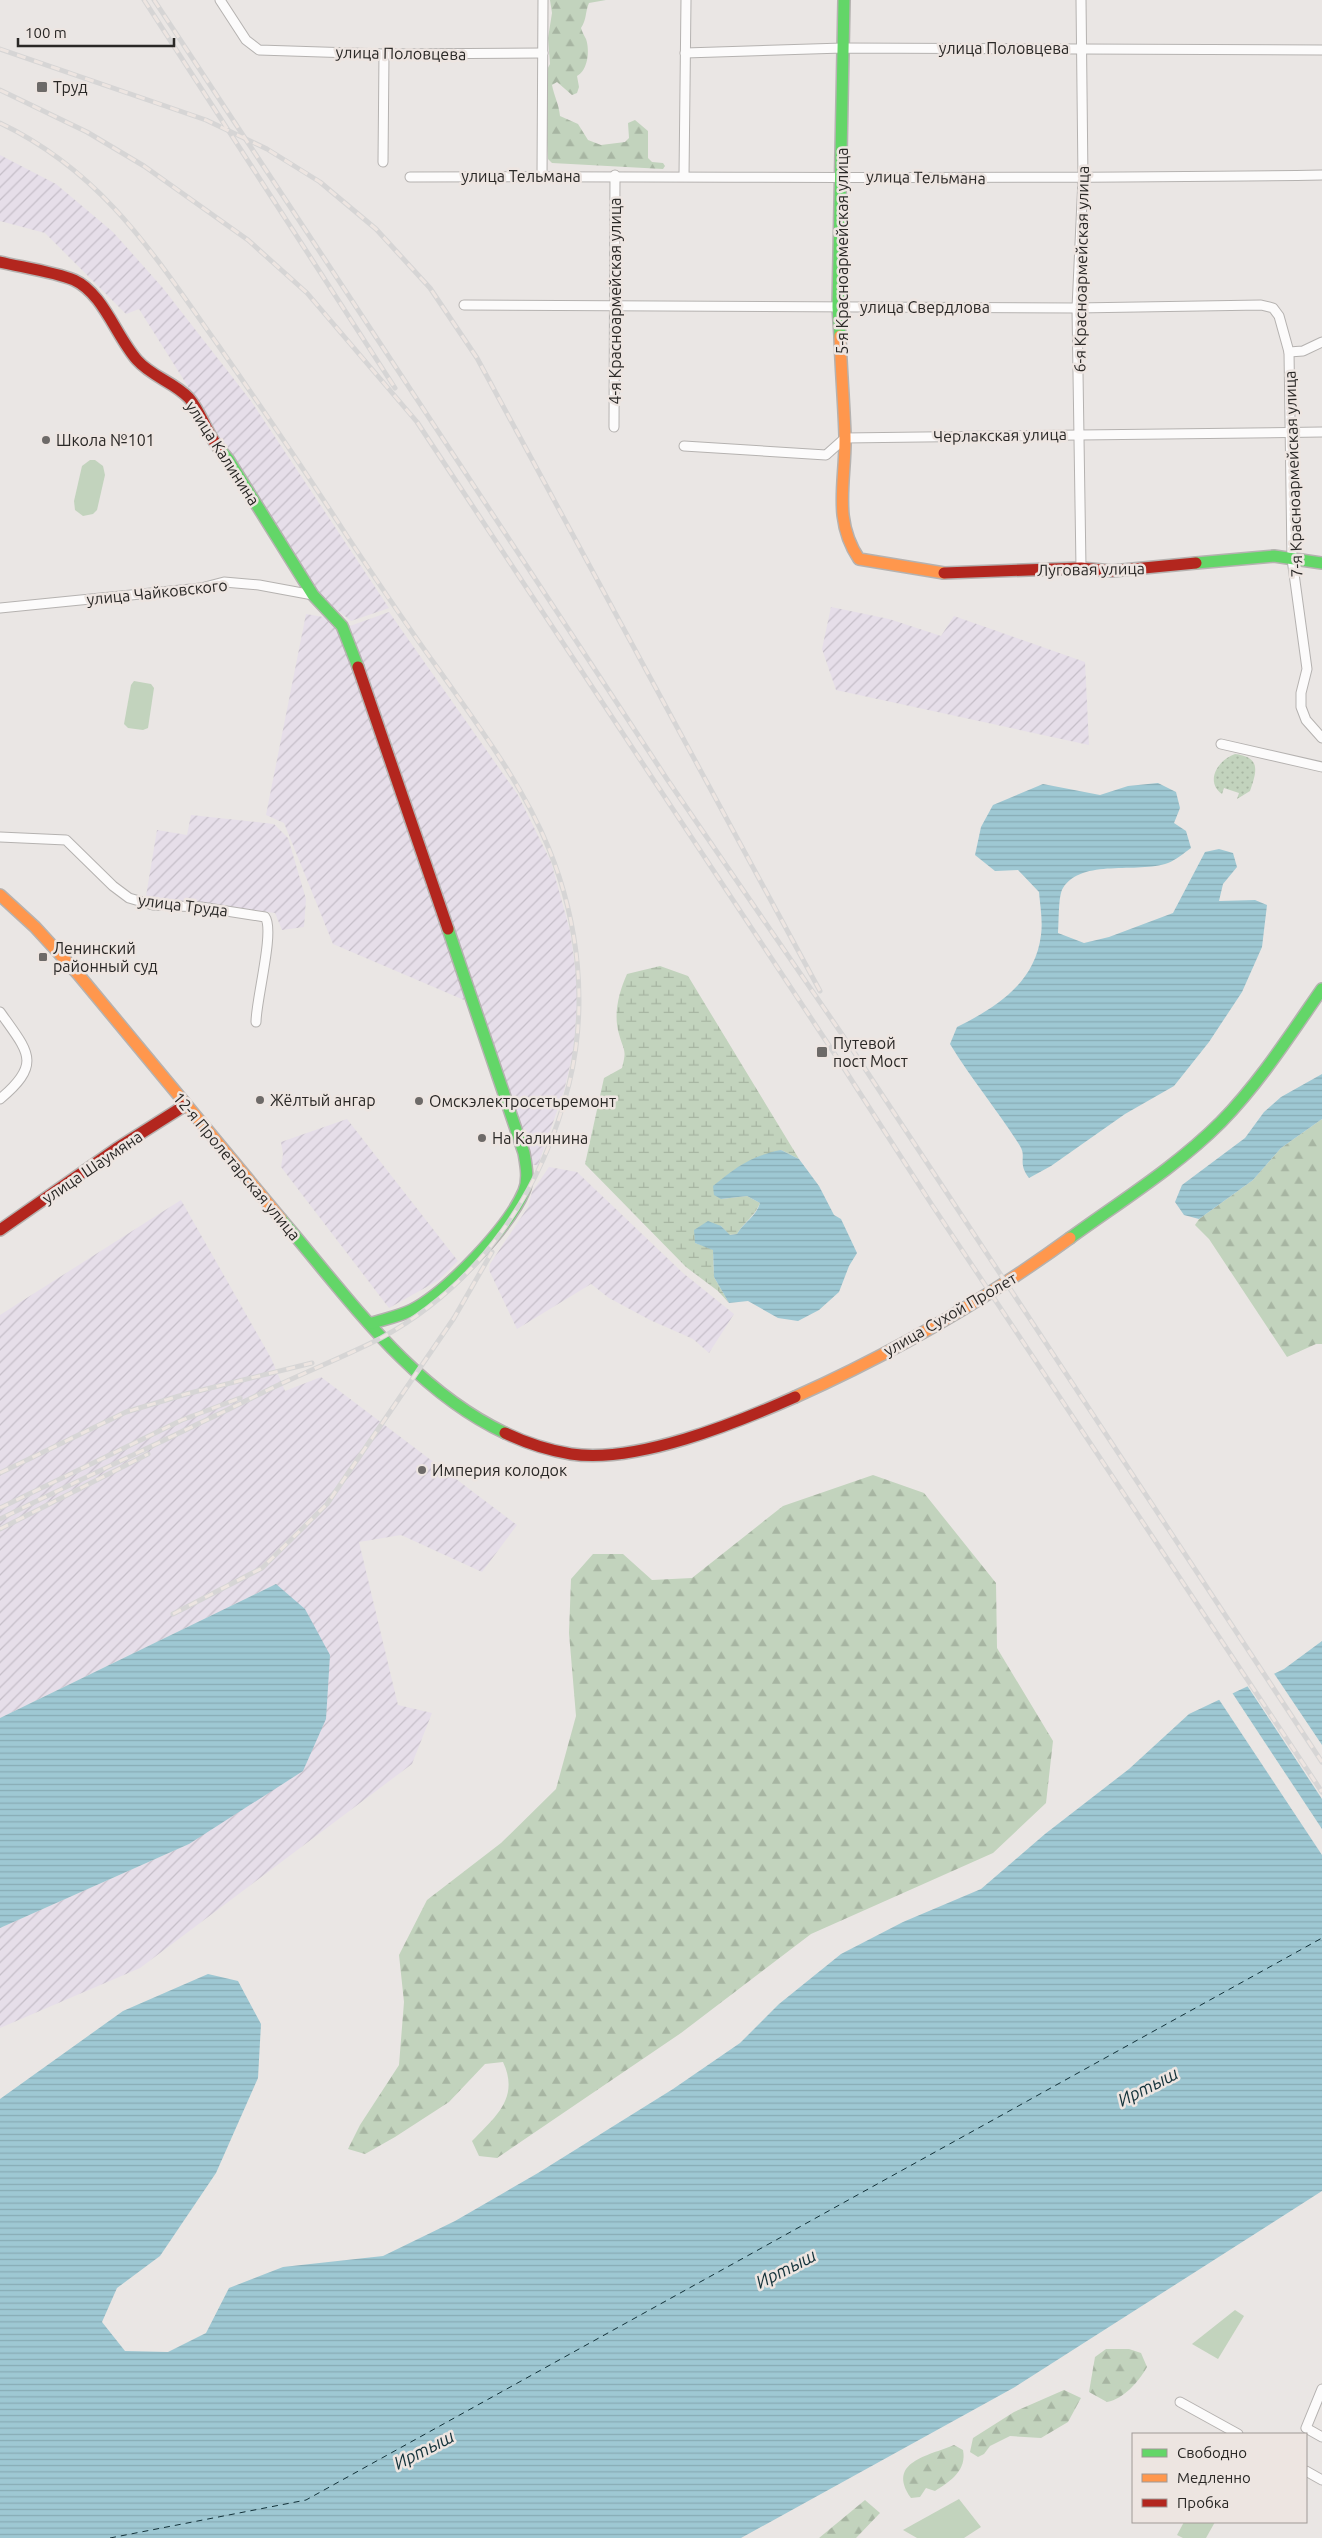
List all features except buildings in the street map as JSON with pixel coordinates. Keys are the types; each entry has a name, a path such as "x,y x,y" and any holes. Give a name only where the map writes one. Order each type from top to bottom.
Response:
{"street":[{"name":"улица Половцева","path":"220,0 246,40 259,50 384,54 543,53"},
{"path":"542,176 543,0"},
{"path":"684,176 686,0"},
{"name":"5-я Красноармейская улица","path":"844,0 838,307 845,438 841,509 849,544 859,559"},
{"name":"6-я Красноармейская улица","path":"1081,0 1084,179 1077,308 1081,434 1081,568"},
{"name":"улица Половцева","path":"685,53 843,48 1322,50"},
{"path":"383,162 384,54"},
{"name":"улица Тельмана","path":"410,177 615,175 1084,179 1322,176"},
{"name":"4-я Красноармейская улица","path":"614,427 615,175"},
{"name":"улица Калинина","path":"0,262 74,280 94,293 120,339 136,359 148,372 180,390 190,399 209,436 228,459 313,595 342,626 354,655 524,1153 528,1178 524,1190 501,1225 444,1287 413,1310 372,1323"},
{"name":"улица Свердлова","path":"464,305 1077,308 1261,305 1273,308 1279,316 1289,352"},
{"path":"1289,352 1303,351 1322,342"},
{"name":"7-я Красноармейская улица","path":"1289,352 1292,559 1307,669 1301,693 1301,707 1306,720 1322,738"},
{"name":"Черлакская улица","path":"845,438 1322,432"},
{"path":"684,446 826,454 845,438"},
{"name":"Луговая улица","path":"859,559 943,573 1081,568 1112,571 1215,563 1230,558 1274,556 1306,564 1322,563"},
{"name":"улица Чайковского","path":"0,608 200,588 224,582 313,595"},
{"path":"1221,744 1322,767"},
{"name":"улица Труда","path":"0,837 66,840 113,886 129,898 152,904 260,916 267,920 266,963 259,986 256,1022"},
{"name":"12-я Пролетарская улица","path":"0,896 34,924 106,1007 184,1106 416,1372 486,1424"},
{"name":"улица Сухой Пролет","path":"486,1424 516,1441 536,1448 576,1454 617,1453 666,1443 704,1432 747,1417 840,1376 935,1325 1019,1274 1172,1164 1235,1107 1322,989"},
{"path":"0,1012 28,1056 23,1077 0,1099"},
{"name":"улица Шаумяна","path":"0,1230 116,1149 184,1106"},
{"path":"1322,2389 1306,2428 1322,2437"},
{"path":"1180,2402 1236,2433"},
{"path":"1308,2472 1322,2480"}],"shaded area":[{"path":"0,155 56,184 113,232 162,287 251,401 389,608 351,621 321,597 139,309 126,314 45,233 0,221"},
{"path":"831,607 889,619 941,636 954,616 1085,662 1089,745 836,690 822,649"},
{"path":"389,612 518,795 551,862 570,931 578,988 574,1048 564,1091 538,1165 530,1165 478,1006 333,944 284,823 266,815 306,614 341,620 350,626"},
{"path":"191,815 274,824 288,838 306,899 304,927 282,930 275,913 146,896 157,830 187,835"},
{"path":"347,1119 458,1261 439,1280 389,1308 281,1167 283,1154 281,1142"},
{"path":"549,1167 577,1172 683,1273 734,1314 709,1353 693,1339 650,1320 609,1298 591,1284 517,1329 489,1270 490,1264 528,1207 532,1192"},
{"path":"181,1200 271,1358 285,1391 321,1377 517,1525 482,1572 401,1535 359,1542 398,1705 432,1713 412,1764 140,1968 0,2028 0,1928 189,1844 276,1584 0,1718 0,1315"}],"green space":[{"path":"550,0 606,0 589,3 581,28 586,39 588,54 584,69 577,76 579,87 577,93 572,95 557,82 552,85 560,116 578,124 588,140 601,145 625,142 629,138 628,123 635,120 648,131 648,158 652,162 663,163 665,166 663,169 552,163 548,159 543,77 550,64 548,38 552,13"},
{"path":"90,460 95,460 103,466 105,475 97,510 93,514 83,516 75,510 74,501 82,466"},
{"path":"134,681 151,684 154,688 148,728 143,730 128,728 124,724 131,685"},
{"path":"1235,754 1249,758 1255,766 1250,791 1237,799 1239,793 1224,788 1222,794 1214,783 1214,777 1219,765"},
{"path":"660,966 688,976 799,1159 781,1150 721,1199 747,1196 760,1203 737,1234 729,1235 721,1226 695,1243 713,1249 714,1277 729,1303 718,1291 686,1267 585,1164 604,1078 622,1068 624,1062 624,1051 617,1026 617,1011 624,981 627,974"},
{"path":"1322,1119 1322,1344 1316,1344 1287,1357 1209,1239 1195,1225 1199,1219 1253,1180 1281,1148"},
{"path":"873,1475 924,1493 996,1583 997,1648 1053,1741 1046,1803 993,1853 811,1934 681,2033 497,2158 479,2156 472,2141 496,2115 507,2096 509,2086 503,2062 485,2064 449,2102 365,2154 348,2149 360,2125 399,2065 404,2002 399,1955 427,1900 501,1843 556,1789 576,1716 569,1633 571,1579 593,1554 623,1554 652,1580 692,1578 783,1506"},
{"path":"1235,2310 1244,2316 1218,2359 1192,2344"},
{"path":"1106,2349 1129,2349 1141,2353 1147,2367 1130,2389 1119,2397 1107,2402 1089,2392 1095,2357"},
{"path":"1064,2390 1081,2398 1068,2422 1041,2438 1010,2436 990,2446 984,2454 978,2457 970,2452 973,2438 1014,2412"},
{"path":"954,2445 963,2450 964,2457 960,2469 952,2479 935,2491 926,2488 920,2497 911,2498 905,2486 904,2476 907,2468 922,2457"},
{"path":"959,2499 981,2527 964,2538 917,2538 903,2530"},
{"path":"865,2500 880,2513 856,2538 819,2538"},
{"path":"1183,2523 1214,2523 1206,2538 1183,2538 1177,2535"}],"water":[{"path":"1158,783 1176,792 1180,808 1174,823 1186,831 1191,848 1168,863 1155,866 1096,870 1083,873 1072,879 1061,892 1058,933 1084,943 1109,937 1173,913 1205,852 1219,849 1233,853 1237,867 1223,884 1219,901 1255,900 1267,905 1262,947 1242,992 1209,1042 1174,1086 1125,1114 1051,1166 1029,1178 1025,1173 1020,1146 950,1044 957,1027 986,1011 1012,992 1031,967 1041,935 1042,919 1039,892 1018,870 995,871 975,855 981,827 993,805 1043,784 1100,795 1128,786"},
{"path":"1322,1074 1322,1119 1281,1148 1253,1180 1199,1219 1184,1215 1175,1202 1182,1185 1245,1138 1264,1112 1281,1097"},
{"path":"781,1150 799,1159 819,1186 834,1215 841,1219 857,1253 849,1266 839,1292 819,1310 798,1321 778,1318 748,1301 729,1303 714,1277 713,1250 695,1243 694,1230 708,1221 721,1226 730,1235 737,1234 756,1212 760,1203 747,1196 721,1199 714,1195 713,1186 744,1163 761,1155"},
{"path":"276,1584 305,1609 330,1655 326,1719 303,1771 189,1844 0,1928 0,1718"},
{"name":"Иртыш","path":"1322,1641 1322,2191 1015,2387 741,2538 0,2538 0,2099 123,2011 208,1974 238,1981 261,2024 258,2078 216,2173 160,2256 117,2288 102,2322 125,2351 168,2352 206,2333 229,2288 283,2267 383,2256 455,2221 538,2173 673,2089 740,2043 779,2004 841,1954 903,1922 981,1889 1045,1834 1129,1769 1189,1714 1284,1669"}],"pier":[{"path":"1273,1672 1322,1745 1322,1799 1246,1684"},
{"path":"1231,1691 1322,1829 1322,1855 1218,1698"}],"ferry route":[{"path":"110,2538 306,2500 1322,1938"}],"railway":[{"path":"144,0 395,388"},
{"path":"154,0 667,779 850,1046 1322,1762"},
{"path":"0,49 206,120 267,149 320,182 376,229 430,288 477,358 820,991"},
{"path":"0,90 87,132 144,166 248,240 307,293 417,422 836,1056 932,1205 1322,1792"},
{"path":"0,123 37,143 69,166 98,191 148,248 251,392 392,603 499,757 538,825 559,877 574,935 579,995 575,1055 569,1084 557,1124 542,1162 524,1198 502,1231 477,1262 448,1291 416,1316 381,1338 268,1390 0,1519"},
{"path":"173,1614 262,1568 327,1504 454,1318 492,1252"},
{"path":"0,1473 126,1412 186,1394 312,1363"},
{"path":"0,1508 182,1420 240,1398"},
{"path":"0,1529 148,1454"}],"traffic: fast":[{"path":"840,336 838,307 844,0"},
{"path":"218,447 228,459 313,595 342,626 358,667"},
{"path":"1196,563 1274,556 1322,563"},
{"path":"372,1323 412,1310 442,1289 459,1274 505,1222 526,1186 527,1172 524,1153 448,929"},
{"path":"1070,1238 1167,1169 1221,1122 1262,1074 1322,989"},
{"path":"281,1219 356,1309 410,1366 440,1392 471,1414 505,1433"}],"traffic: slow":[{"path":"840,336 845,436 842,499 843,514 851,544 859,559 944,573"},
{"path":"0,895 35,927 78,974 281,1219"},
{"path":"795,1397 867,1363 937,1325 1005,1283 1070,1238"}],"traffic: jam":[{"path":"0,262 57,275 74,280 84,286 101,305 137,360 149,371 183,392 189,398 218,447"},
{"path":"944,573 1081,568 1112,571 1196,563"},
{"path":"358,667 448,929"},
{"path":"0,1230 116,1149 184,1106"},
{"path":"505,1433 537,1446 571,1454 625,1453 685,1439 795,1397"}],"place":[{"name":"Труд","path":"42,87"},
{"name":"Школа №101","path":"46,440"},
{"name":"Ленинский районный суд","path":"43,957"},
{"name":"Путевой пост Мост","path":"822,1052"},
{"name":"Жёлтый ангар","path":"260,1100"},
{"name":"Омскэлектросетьремонт","path":"419,1101"},
{"name":"На Калинина","path":"482,1138"},
{"name":"Империя колодок","path":"422,1470"}]}
